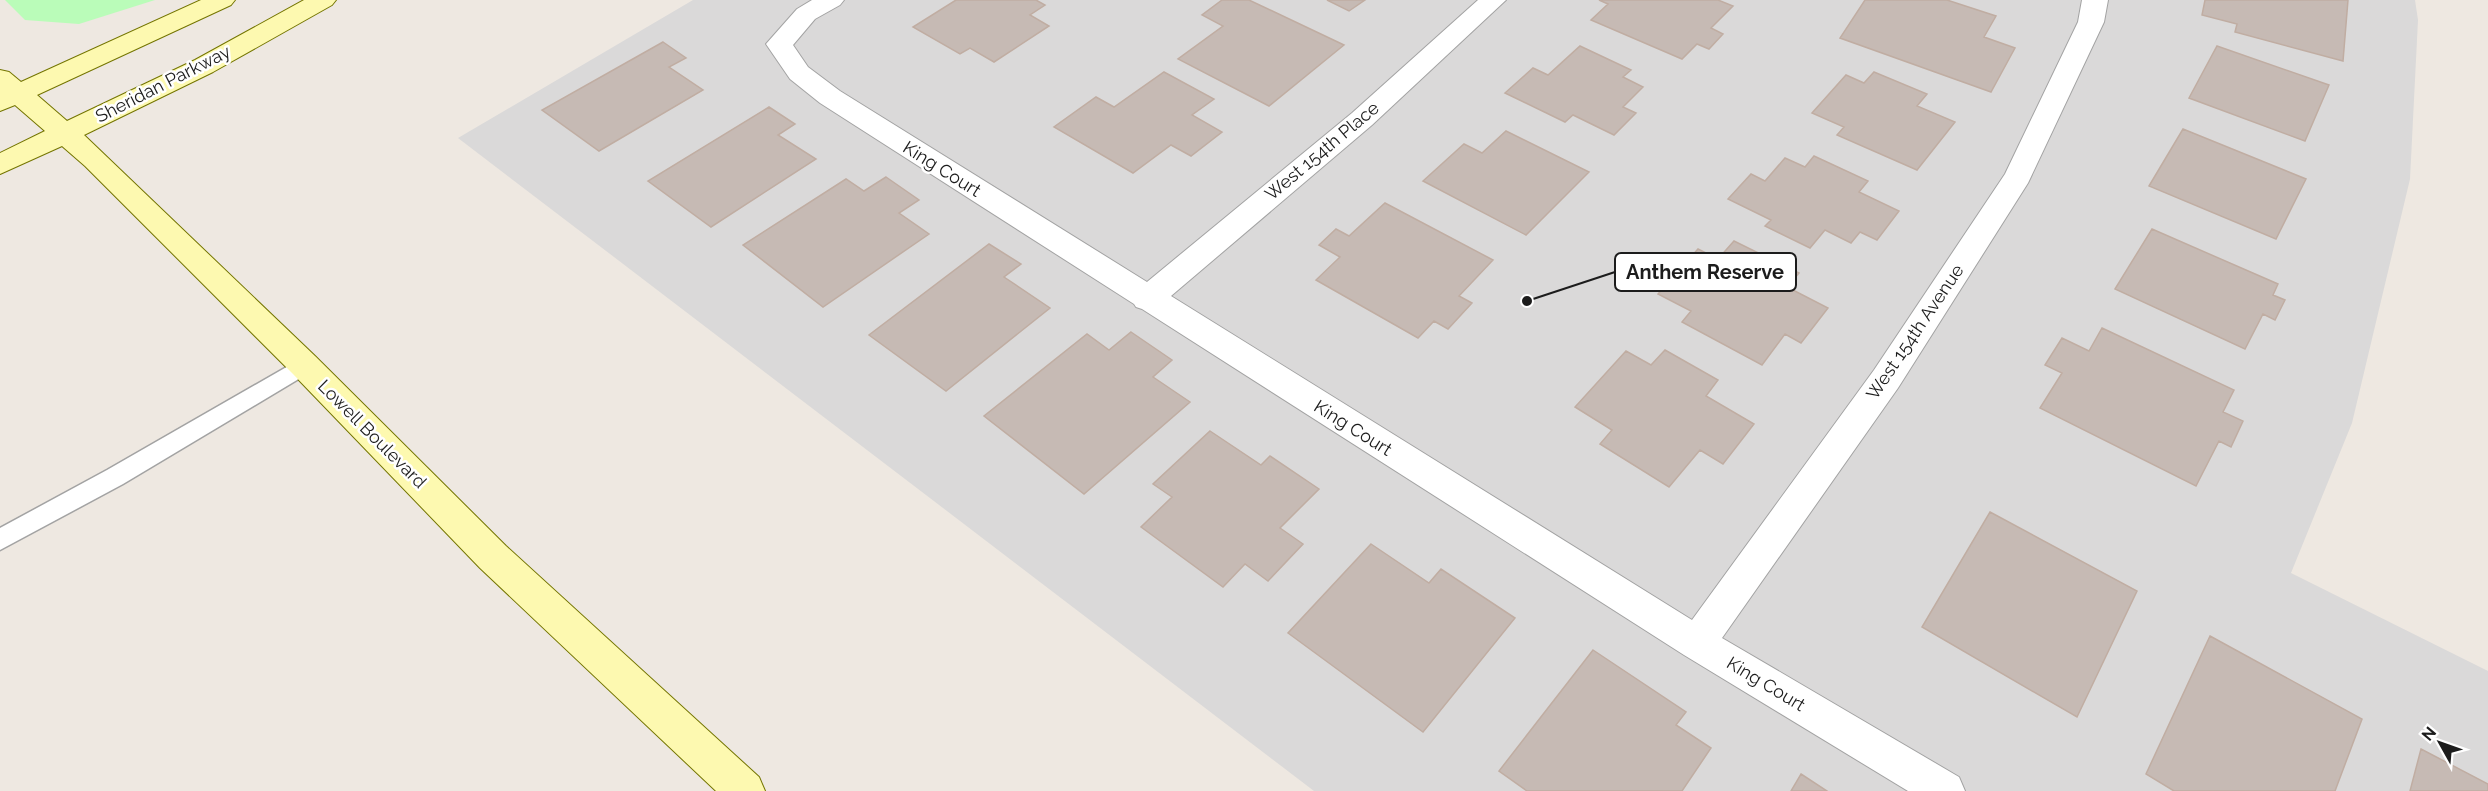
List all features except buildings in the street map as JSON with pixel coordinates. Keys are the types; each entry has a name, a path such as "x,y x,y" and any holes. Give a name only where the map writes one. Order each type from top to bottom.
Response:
{"main road":[{"path":"6,91 222,0"},
{"name":"Sheridan Parkway","path":"0,164 204,66 323,0"},
{"name":"Lowell Boulevard","path":"6,91 95,159 493,556 745,791"}],"street":[{"name":"King Court","path":"831,0 806,14 779,44 799,73 830,97 1147,299 1697,643 1945,791"},
{"name":"West 154th Place","path":"1147,299 1362,119 1493,0"},
{"name":"West 154th Avenue","path":"1697,643 1886,379 2018,176 2091,22 2095,0"}],"lane":[{"path":"0,540 115,477 304,365"}],"shaded area":[{"path":"693,0 2415,0 2418,20 2410,179 2352,423 2291,573 2488,671 2488,791 1314,791 458,138"}],"green space":[{"path":"5,0 155,0 79,24 25,20"}],"place":[{"name":"Anthem Reserve","path":"1527,301"}]}
